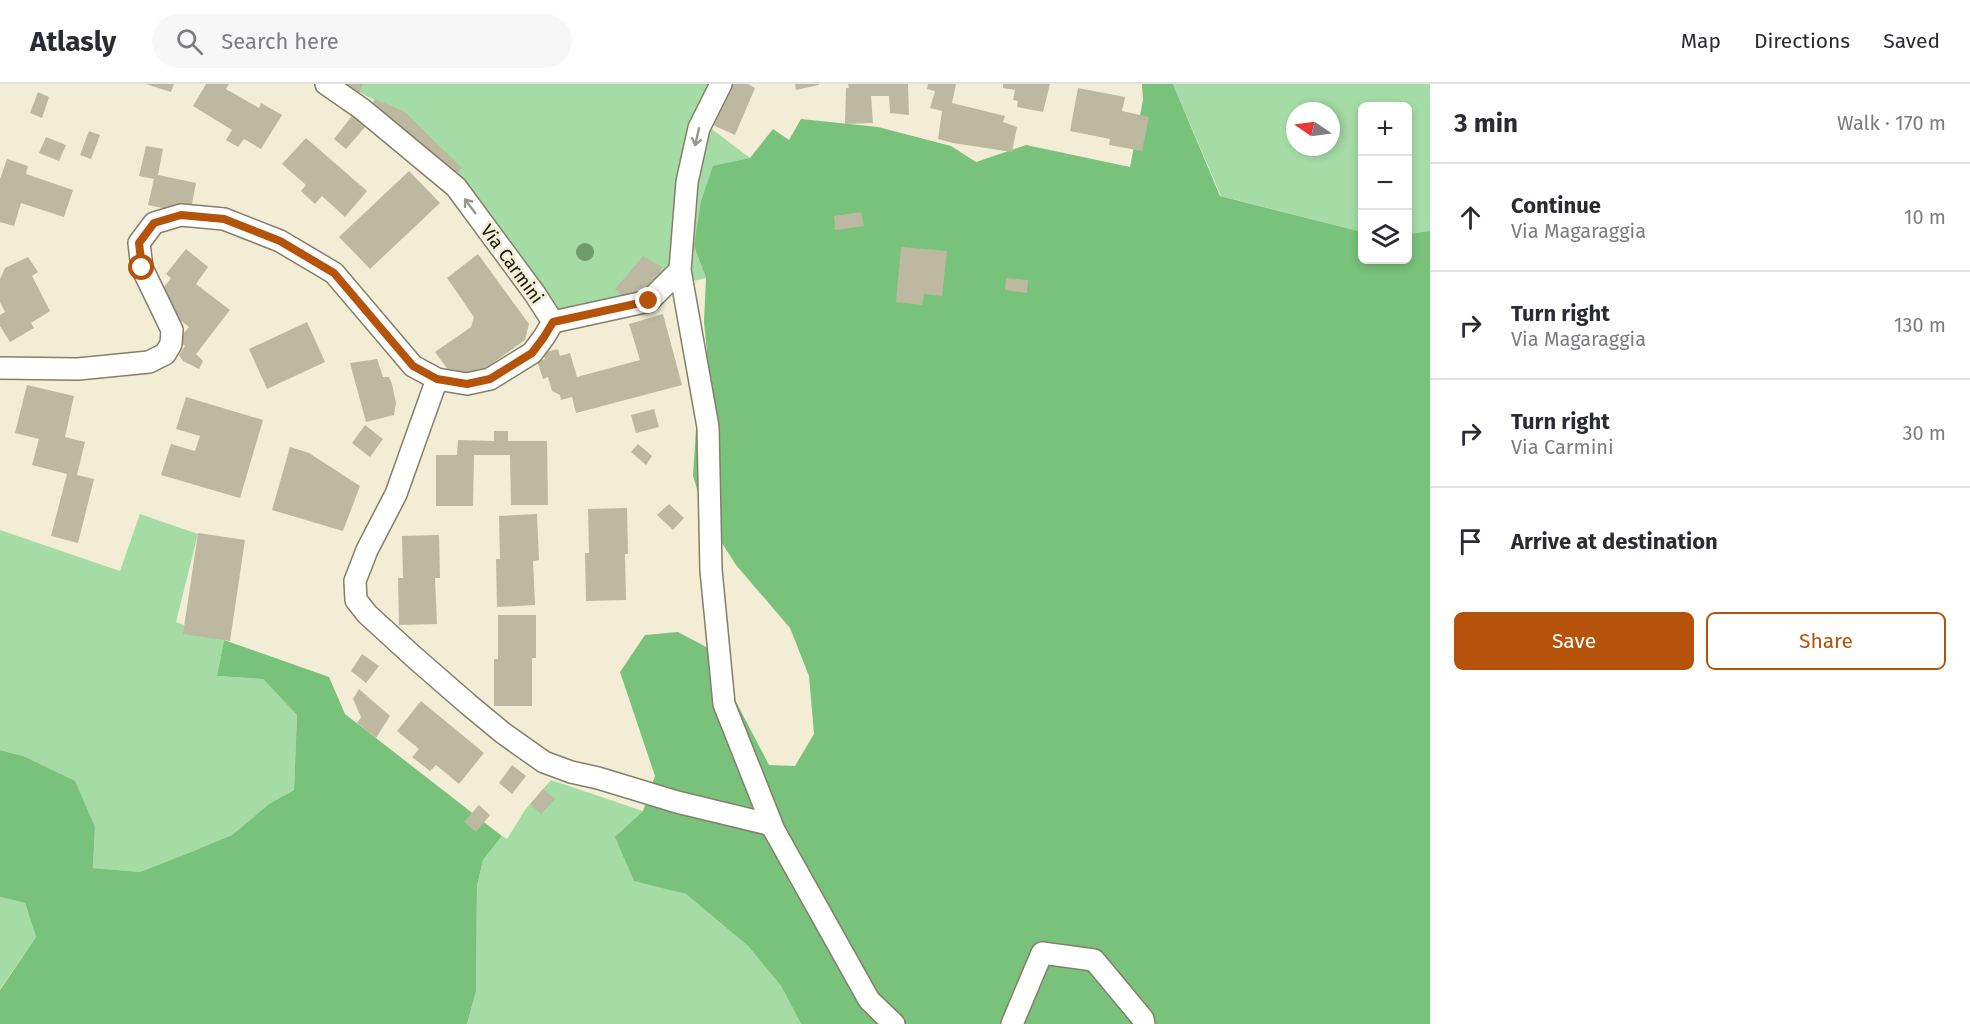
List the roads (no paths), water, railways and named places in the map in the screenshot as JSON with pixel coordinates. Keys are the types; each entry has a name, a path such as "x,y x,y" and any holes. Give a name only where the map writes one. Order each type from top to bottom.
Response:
{"street":[{"name":"Via Carmini","path":"326,84 362,109 456,187 536,294 553,322 649,301 680,270"},
{"path":"721,84 699,128 687,182 680,270 708,427 711,570 724,704 772,825 869,1000 894,1024"},
{"path":"0,368 78,369 149,362 165,354 171,344 172,330 142,268 139,243 154,223 181,215 224,219 280,241 334,273 413,366 437,379 467,384 490,379 532,353 553,322"},
{"path":"437,379 396,494 367,550 355,581 356,600 432,673 503,734 544,762 571,772 677,802 772,825"},
{"path":"1012,1024 1042,953 1094,960 1143,1019 1144,1024"}]}
